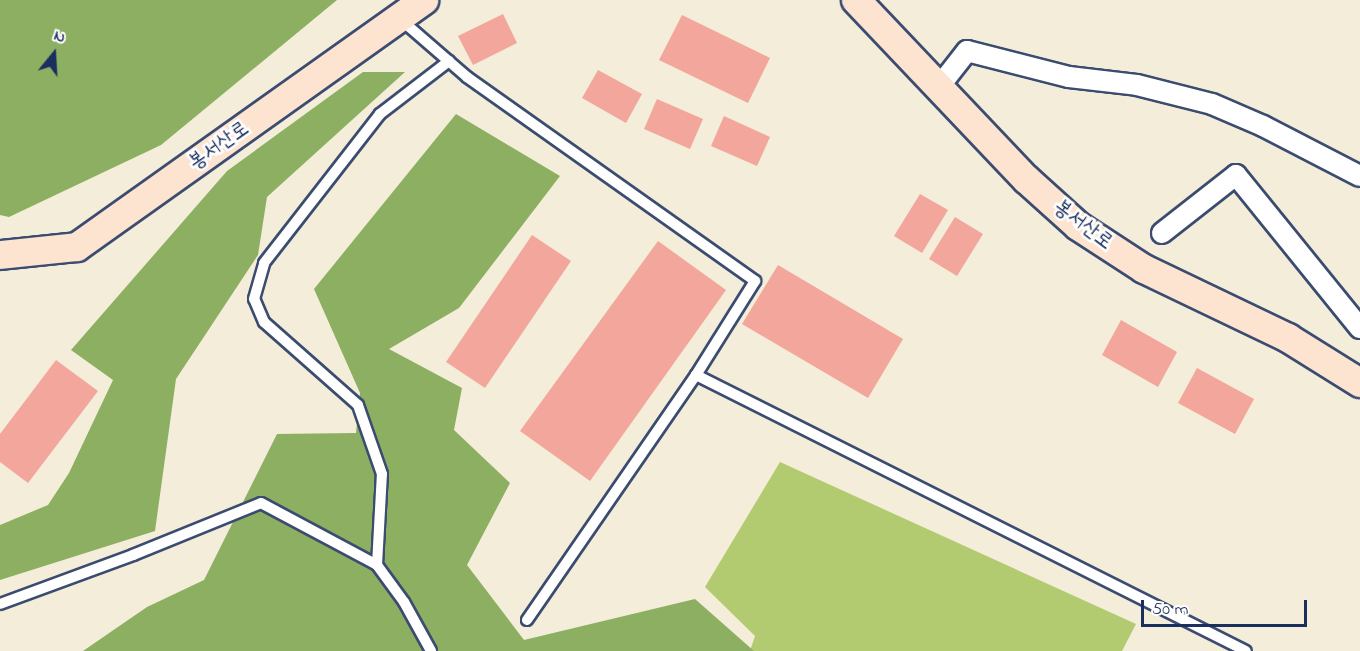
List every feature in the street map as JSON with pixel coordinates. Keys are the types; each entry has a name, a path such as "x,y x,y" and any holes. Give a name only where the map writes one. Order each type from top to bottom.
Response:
{"street":[{"name":"봉서산로","path":"0,255 77,247 424,0"},
{"name":"봉서산로","path":"856,0 1026,179 1078,226 1144,268 1288,338 1359,381"},
{"path":"938,88 967,51 1069,77 1137,85 1212,104 1263,126 1360,176"},
{"path":"1162,233 1236,175 1360,328"}],"lane":[{"path":"399,18 449,61 755,281 696,375 527,620"},
{"path":"377,565 382,474 358,405 264,322 254,299 264,262 380,114 449,61"},
{"path":"696,375 1246,651"},
{"path":"0,604 133,555 261,502 377,565 404,602 431,651"}],"green space":[{"path":"0,0 337,0 161,145 9,217 0,215"},
{"path":"363,72 405,72 267,197 258,255 176,379 155,531 0,580 0,525 48,505 69,473 113,380 71,350 227,171"},
{"path":"456,114 560,176 459,308 389,349 462,388 454,430 510,483 467,565 524,640 695,599 754,651 83,651 147,607 204,580 277,434 356,433 360,393 314,289"},
{"path":"780,462 1136,624 1122,651 750,651 755,636 705,587"}],"building":[{"path":"503,14 517,43 473,65 458,36"},
{"path":"682,15 770,58 748,103 659,60"},
{"path":"598,70 642,94 626,123 582,98"},
{"path":"657,99 703,119 690,149 644,129"},
{"path":"724,116 770,137 757,166 711,146"},
{"path":"920,194 948,210 922,253 894,236"},
{"path":"955,217 983,234 957,276 929,259"},
{"path":"532,235 571,261 485,388 446,362"},
{"path":"658,241 726,290 590,481 520,431"},
{"path":"778,265 903,339 868,398 742,324"},
{"path":"1121,320 1177,352 1158,387 1102,355"},
{"path":"56,360 98,391 28,483 0,462 0,434"},
{"path":"1197,368 1254,399 1235,434 1178,403"}]}
